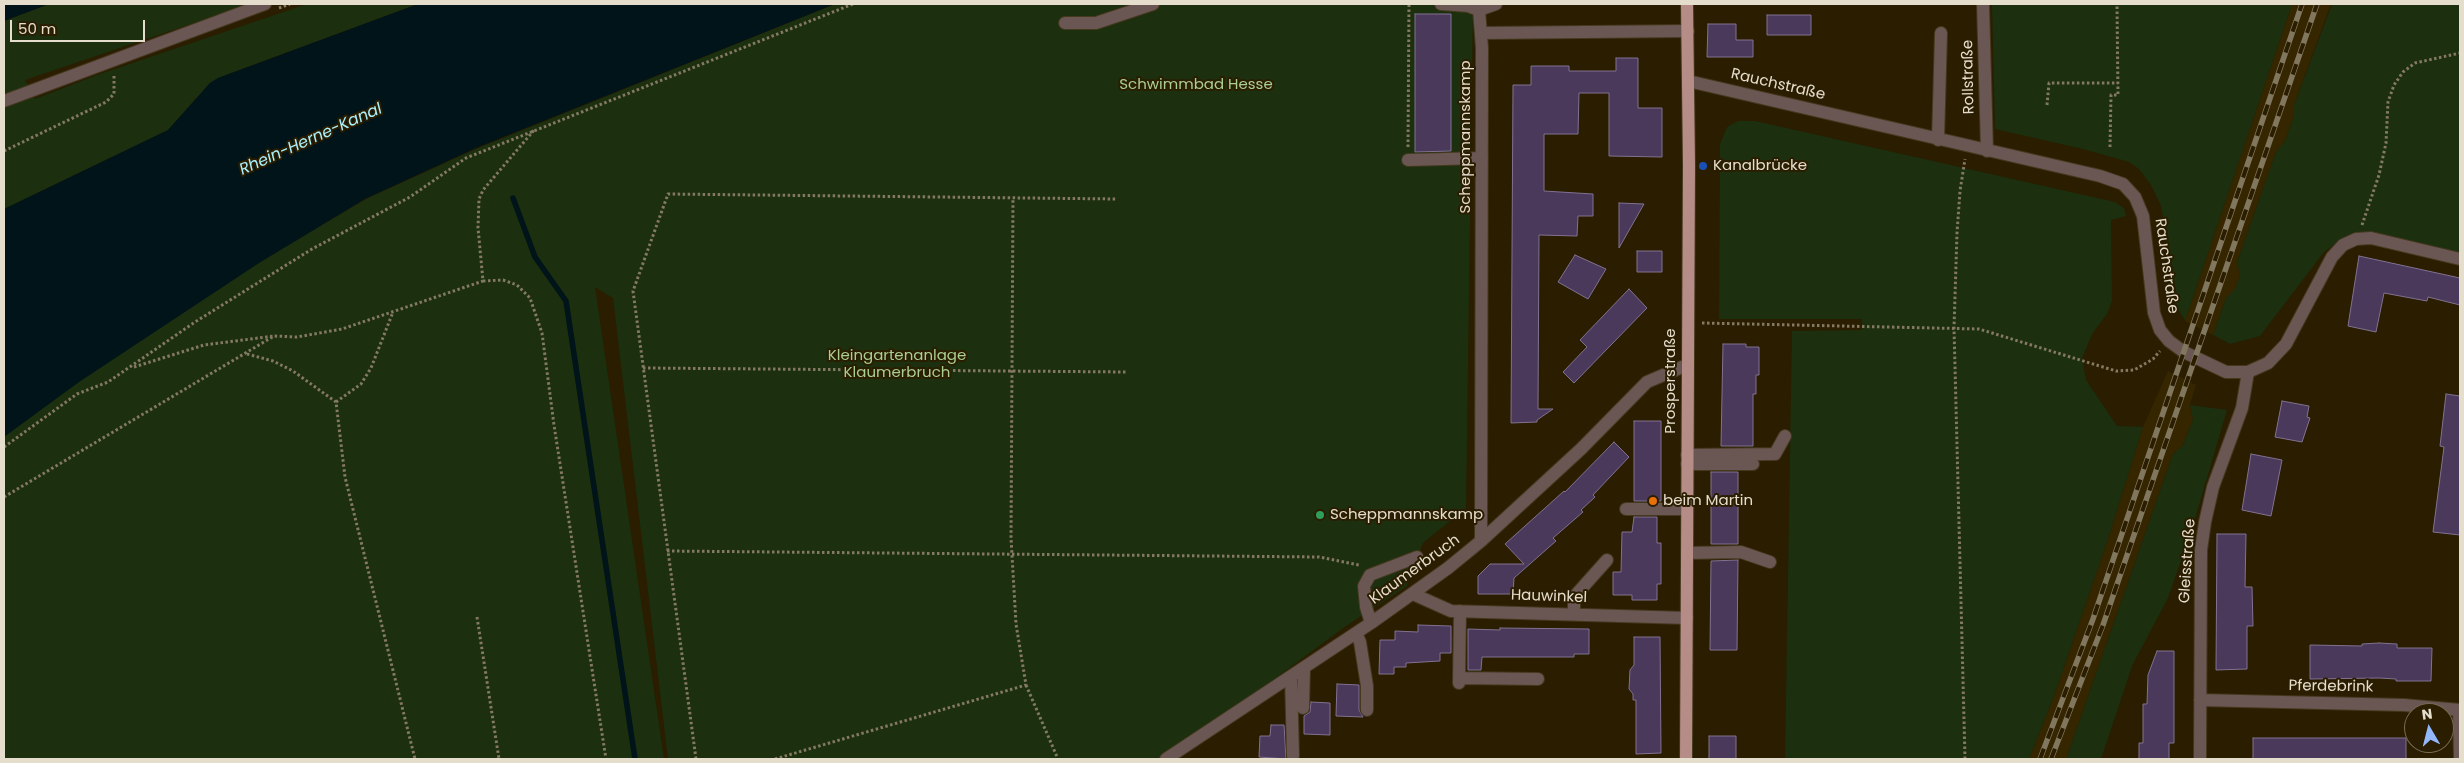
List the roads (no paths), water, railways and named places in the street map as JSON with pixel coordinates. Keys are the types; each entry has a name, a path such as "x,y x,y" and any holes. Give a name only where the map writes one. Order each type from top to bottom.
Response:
{"main road":[{"name":"Prosperstraße","path":"1686,759 1687,4"}],"street":[{"path":"4,101 265,4"},
{"path":"1065,23 1096,23 1153,4"},
{"path":"1441,4 1468,6 1479,10 1496,4"},
{"name":"Rollstraße","path":"1984,4 1987,150"},
{"name":"Scheppmannskamp","path":"1479,10 1482,33 1481,541"},
{"path":"1482,33 1688,32"},
{"path":"1938,140 1941,33"},
{"name":"Rauchstraße","path":"1688,80 1938,140 2100,176 2123,184 2135,198 2143,216 2154,314 2160,330 2169,341 2212,367 2226,372 2248,372 2268,364 2286,344 2332,257 2343,245 2356,239 2371,238 2460,259"},
{"path":"1408,160 1482,158"},
{"name":"Klaumerbruch","path":"1166,759 1413,594 1481,541 1581,449 1647,382 1687,365"},
{"name":"Gleisstraße","path":"2200,759 2201,550 2213,487 2242,408 2248,372"},
{"path":"1687,460 1775,454 1785,436"},
{"path":"1687,460 1753,464"},
{"path":"1626,509 1687,509"},
{"path":"1687,552 1741,552 1770,562"},
{"path":"1371,623 1366,607 1364,586 1370,575 1417,557"},
{"path":"1574,614 1574,597 1608,560"},
{"name":"Hauwinkel","path":"1413,594 1451,611 1687,618"},
{"path":"1460,611 1459,680 1538,679"},
{"path":"1356,633 1360,642 1367,686 1367,710"},
{"path":"1303,708 1304,668"},
{"path":"1292,676 1293,756"},
{"name":"Pferdebrink","path":"2200,700 2404,704 2460,710"},
{"path":"2460,710 2460,759"}],"water":[{"path":"4,4 49,4 4,21"},
{"name":"Rhein-Herne-Kanal","path":"418,4 835,4 476,148 365,199 259,263 79,382 4,437 4,209 168,130 210,83 218,78"}],"waterway":[{"path":"513,198 535,257 566,301 635,759"}],"railway":[{"path":"2040,759 2093,619 2302,4"},
{"path":"2051,759 2103,625 2317,4"}],"place":[{"name":"Kanalbrücke","path":"1703,166"},
{"name":"beim Martin","path":"1653,501"},
{"name":"Scheppmannskamp","path":"1320,515"}],"park label":[{"name":"Schwimmbad Hesse","path":"1196,85"},
{"name":"Kleingartenanlage Klaumerbruch","path":"897,364"}]}
